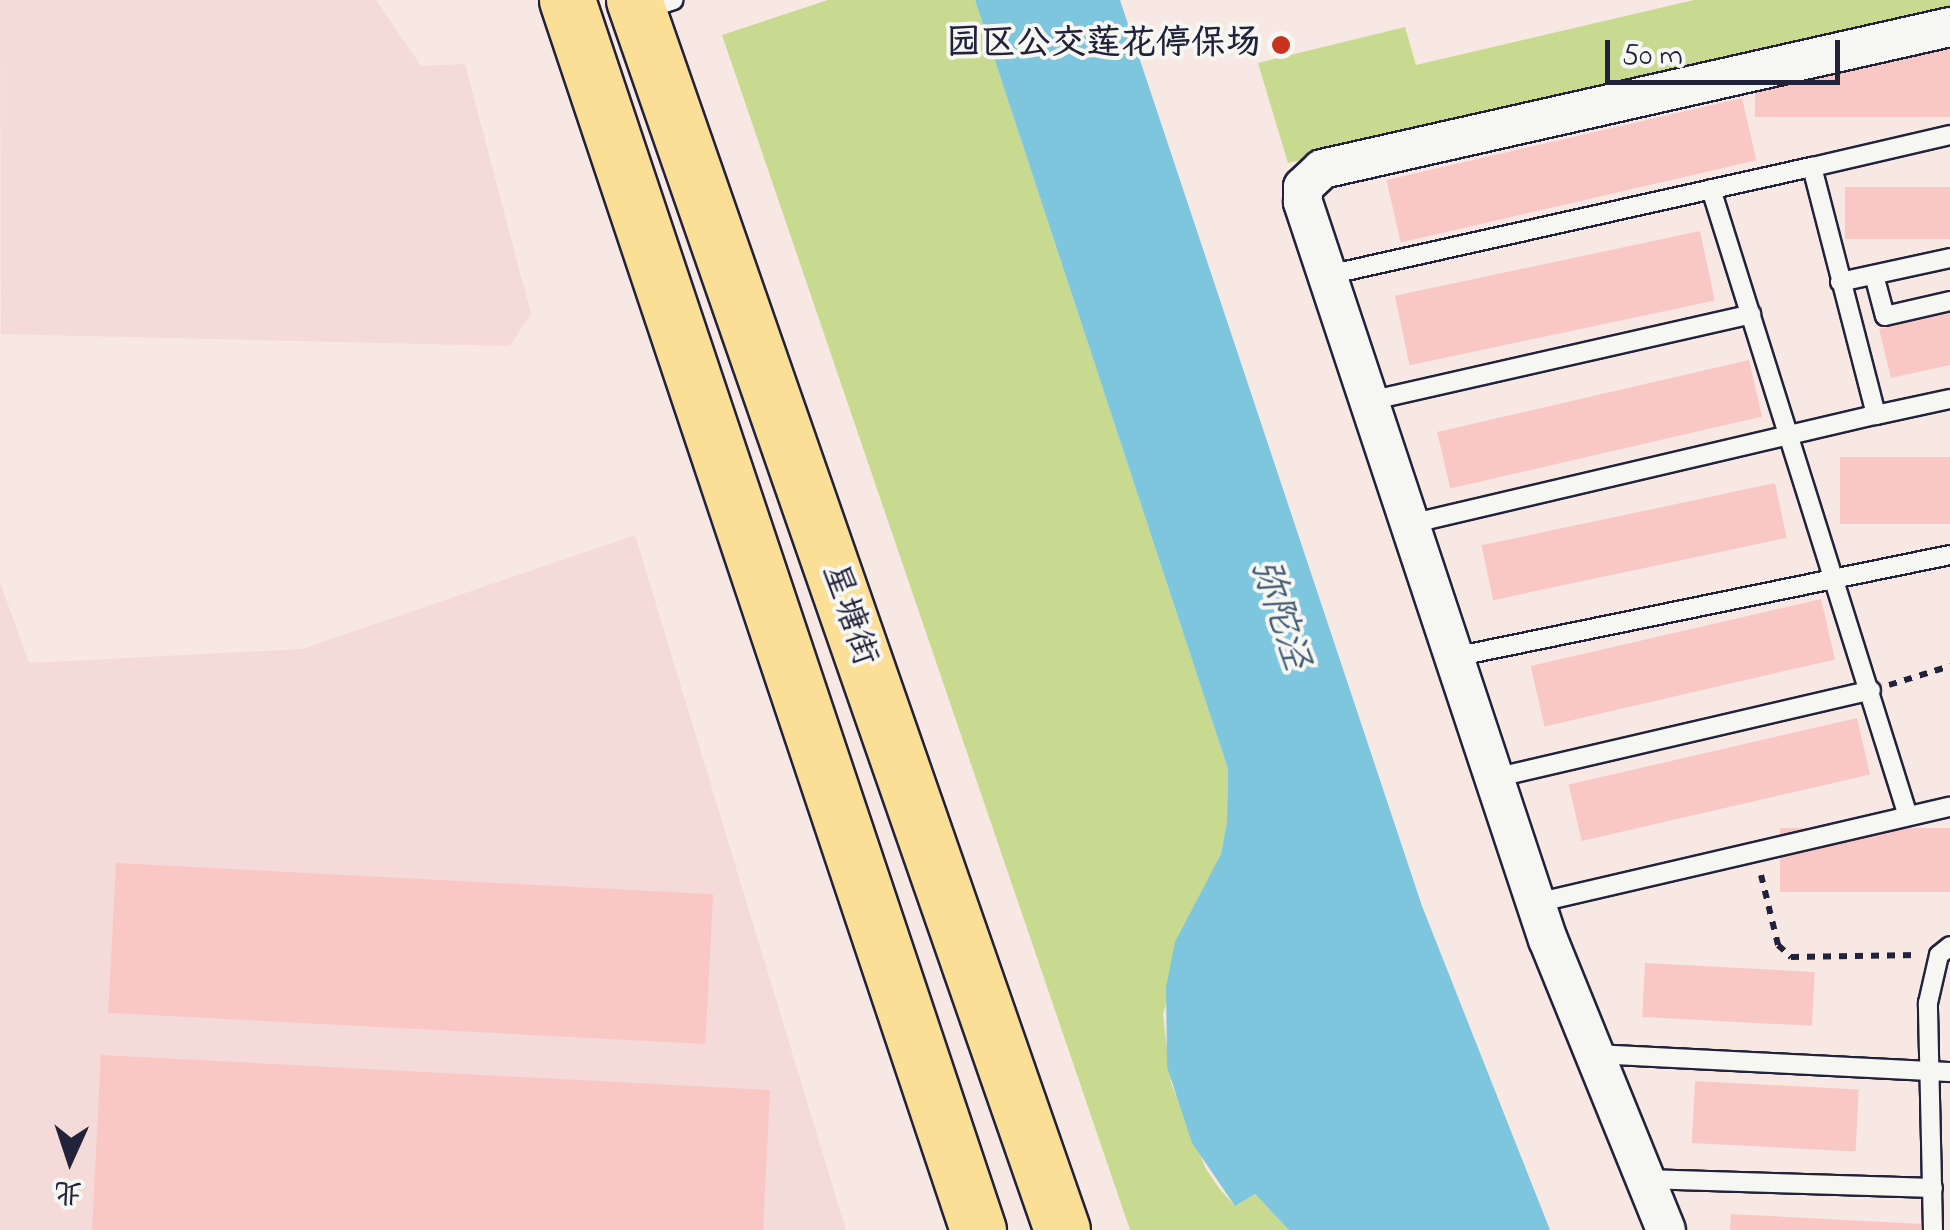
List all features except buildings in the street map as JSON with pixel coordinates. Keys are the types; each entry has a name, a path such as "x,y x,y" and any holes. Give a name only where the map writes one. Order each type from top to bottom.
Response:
{"main road":[{"name":"星塘街","path":"567,0 978,1230"},
{"name":"星塘街","path":"648,4 1062,1230"}],"street":[{"path":"1666,1230 1536,903 1303,202 1304,188 1322,168 1950,27"}],"lane":[{"path":"1328,275 1950,135"},
{"path":"1812,167 1876,415"},
{"path":"1711,190 1837,578 1908,816"},
{"path":"1840,282 1950,258"},
{"path":"1874,275 1885,316 1950,301"},
{"path":"1370,401 1751,314"},
{"path":"1410,524 1950,399"},
{"path":"1454,656 1950,554"},
{"path":"1494,778 1871,690"},
{"path":"1536,903 1950,806"},
{"path":"1934,1230 1928,1003 1945,950"},
{"path":"1594,1054 1950,1072"},
{"path":"1645,1178 1933,1188"}],"path":[{"path":"1871,690 1950,666"},
{"path":"1756,852 1778,945 1791,957 1945,950"}],"shaded area":[{"path":"0,0 376,0 421,66 465,64 531,314 510,346 1,334"},
{"path":"635,535 846,1230 0,1230 0,582 29,663 302,649"}],"green space":[{"path":"828,0 975,0 1228,769 1227,822 1221,854 1200,896 1163,1014 1171,1083 1206,1169 1219,1188 1235,1206 1255,1194 1289,1230 1130,1230 722,35"},
{"path":"1694,0 1950,0 1950,13 1288,163 1258,63 1405,27 1416,65"}],"water":[{"name":"弥陀泾","path":"975,0 1120,0 1422,906 1550,1230 1289,1230 1255,1194 1235,1206 1192,1143 1167,1067 1166,987 1175,942 1221,854 1227,822 1228,769"}],"place":[{"name":"园区公交莲花停保场","path":"1281,45"}]}
